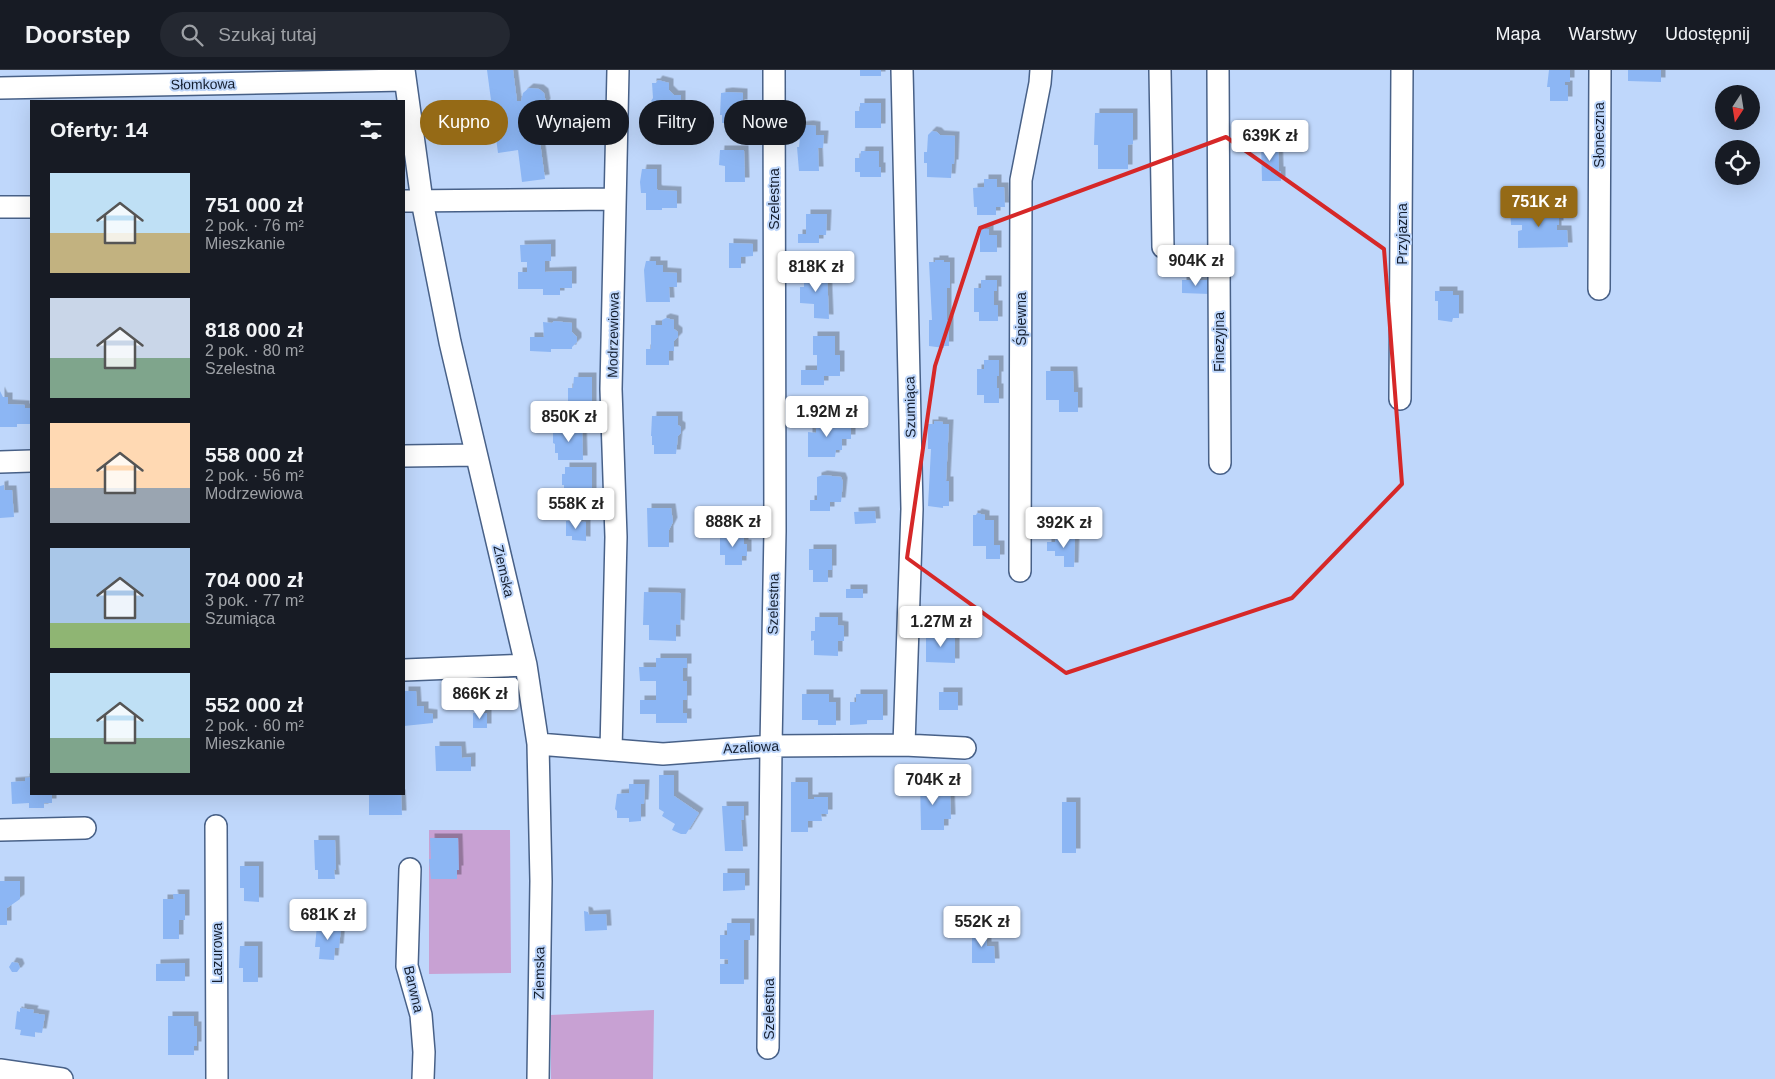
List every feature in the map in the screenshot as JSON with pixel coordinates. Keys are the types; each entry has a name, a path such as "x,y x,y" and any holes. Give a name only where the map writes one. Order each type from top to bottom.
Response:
{"street":[{"name":"Modrzewiowa","path":"611,750 616,537 612,389 618,70"},
{"name":"Szelestna","path":"768,1048 775,531 774,70"},
{"name":"Szumiąca","path":"902,70 912,509 904,745"},
{"name":"Śpiewna","path":"1020,571 1021,180 1040,83 1040,70"},
{"path":"1160,70 1163,247"},
{"name":"Finezyjna","path":"1218,70 1220,463"},
{"name":"Przyjazna","path":"1400,399 1402,70"},
{"name":"Słoneczna","path":"1599,289 1600,70"},
{"name":"Słomkowa","path":"0,88 405,75"},
{"name":"Ziemska","path":"405,75 413,201 450,342 526,665 538,744 541,881 538,1079"},
{"path":"413,201 615,199"},
{"path":"0,207 30,207"},
{"path":"405,456 476,455"},
{"path":"0,462 30,461"},
{"path":"405,670 526,665"},
{"name":"Azaliowa","path":"538,744 663,754 771,746 904,745 964,748"},
{"name":"Lazurowa","path":"216,826 217,1079"},
{"path":"0,830 85,828"},
{"name":"Barwna","path":"410,869 407,966 421,1015 424,1052 423,1079"},
{"path":"0,1070 62,1079"}],"highlighted area":[{"path":"1226,137 1384,249 1402,484 1292,598 1066,673 907,558 935,366 980,228"}],"shaded area":[{"path":"429,830 510,830 511,973 429,974"},
{"path":"654,1010 653,1079 551,1079 551,1015"}],"building":[{"path":"487,70 513,70 518,101 518,145 540,145 545,179 522,182 518,150 498,153 497,145 508,145 508,100 491,100"},
{"path":"860,70 881,70 881,76 860,76"},
{"path":"1549,70 1570,70 1570,82 1565,82 1565,85 1568,85 1568,101 1550,101 1550,87 1547,87"},
{"path":"1628,70 1661,70 1661,82 1628,81"},
{"path":"658,80 669,83 669,90 674,95 681,95 681,100 652,100 652,83 656,83"},
{"path":"529,88 539,89 544,93 545,100 521,100 523,93"},
{"path":"721,93 743,93 743,100 724,100 724,123 722,123 722,115 720,115"},
{"path":"860,103 881,103 881,128 855,128 855,111 860,111"},
{"path":"1095,113 1133,113 1133,144 1128,145 1128,169 1098,169 1098,145 1094,145"},
{"path":"806,125 816,126 816,135 824,135 823,148 818,148 819,171 799,171 797,147 806,145"},
{"path":"932,131 940,135 955,136 954,164 952,164 951,178 927,177 927,163 924,163 924,152 927,152 928,135"},
{"path":"1261,142 1278,142 1281,181 1262,181"},
{"path":"720,150 744,150 745,182 725,182 725,166 719,165"},
{"path":"861,151 879,151 881,177 860,177 860,172 855,172 855,158 860,158"},
{"path":"642,169 657,169 658,190 677,191 677,208 646,210 646,193 641,193"},
{"path":"984,179 997,179 997,187 1004,187 1005,207 996,207 996,215 977,215 977,207 974,207 973,188 984,187"},
{"path":"1559,207 1559,225 1557,225 1557,230 1567,230 1568,247 1518,248 1518,231 1522,230 1522,225 1511,225 1510,208"},
{"path":"806,214 827,214 826,235 819,235 819,243 798,243 798,234 806,234"},
{"path":"980,229 989,229 989,235 997,235 997,252 980,252"},
{"path":"729,243 753,244 753,256 741,257 741,268 729,268"},
{"path":"551,244 551,261 545,261 545,272 572,271 572,288 560,288 560,295 543,295 543,289 518,289 518,272 527,272 527,262 521,262 520,245"},
{"path":"935,260 950,262 950,288 947,288 949,346 944,346 944,348 929,346 929,320 932,320 929,262 935,262"},
{"path":"646,261 656,261 656,265 663,265 663,272 677,273 677,287 669,287 670,302 646,302 644,270"},
{"path":"804,271 827,271 829,319 814,318 814,304 800,303 800,287 804,287"},
{"path":"981,280 997,280 997,291 994,291 994,305 998,305 998,321 979,321 979,312 974,312 974,288 981,288"},
{"path":"1182,280 1210,280 1210,294 1182,293"},
{"path":"1435,291 1453,291 1453,295 1459,295 1459,318 1453,318 1452,322 1438,320 1438,301 1435,301"},
{"path":"666,318 674,320 674,329 678,332 678,337 674,341 674,351 669,351 669,365 646,365 646,349 651,349 651,325 662,325 662,320"},
{"path":"554,321 572,323 572,332 577,337 577,342 572,349 551,349 551,352 530,351 530,337 544,337 543,322 552,323"},
{"path":"813,336 835,336 835,355 840,355 840,376 824,376 824,385 801,385 801,370 817,370 817,355 813,355"},
{"path":"984,360 999,360 997,388 999,388 999,403 984,403 984,395 977,395 977,369 984,369"},
{"path":"1046,371 1073,371 1074,392 1078,392 1078,412 1059,412 1059,400 1046,400"},
{"path":"574,377 592,377 592,407 585,407 585,413 575,412 575,407 568,407 568,388 573,388"},
{"path":"0,391 3,397 8,397 8,404 25,405 25,408 30,408 30,424 17,424 17,427 0,427"},
{"path":"652,416 678,416 678,425 681,427 681,433 678,436 676,454 654,454 651,436"},
{"path":"816,417 840,417 840,428 851,428 851,439 842,439 842,450 836,450 835,457 808,457 808,432 816,433"},
{"path":"934,421 949,424 946,481 949,481 949,506 943,506 943,508 928,506 931,449 928,449 928,424 934,424"},
{"path":"582,425 583,460 558,460 558,453 555,453 555,444 553,443 553,432 556,432 556,426"},
{"path":"565,467 592,467 592,501 567,502 567,495 564,495 564,485 562,485 562,474 565,474"},
{"path":"823,475 841,477 843,482 841,502 830,502 830,511 810,511 810,500 817,500 817,477"},
{"path":"4,485 4,490 12,490 14,517 0,518 0,486"},
{"path":"647,508 671,508 673,522 669,530 669,547 648,547"},
{"path":"875,511 876,523 855,524 854,512"},
{"path":"977,513 985,515 985,520 994,520 994,545 1000,545 1000,559 986,559 986,546 973,546 973,515"},
{"path":"566,521 586,522 586,541 572,540 572,536 566,536"},
{"path":"720,533 744,533 744,544 747,544 747,556 742,556 742,565 725,565 725,555 720,555"},
{"path":"1056,536 1075,537 1074,567 1064,567 1064,556 1055,556 1055,551 1047,551 1047,542 1055,542"},
{"path":"809,549 832,549 832,570 828,570 828,582 813,582 813,570 809,570"},
{"path":"846,589 863,589 863,598 846,598"},
{"path":"644,592 681,593 680,625 676,624 676,641 649,640 649,625 643,625"},
{"path":"815,617 838,617 838,625 844,626 844,641 838,641 838,656 814,655 814,640 811,641 811,631 815,631"},
{"path":"926,633 955,634 955,663 926,662"},
{"path":"656,658 687,658 687,668 683,668 683,681 687,681 687,700 683,700 683,713 687,713 687,723 656,723 656,714 640,714 640,700 656,700 656,681 640,681 639,667 656,667"},
{"path":"405,691 416,691 417,706 424,706 424,713 433,714 433,723 405,726"},
{"path":"939,692 958,692 958,710 939,710"},
{"path":"802,694 829,694 829,702 836,702 836,725 818,725 818,720 802,720"},
{"path":"856,694 883,694 883,720 867,720 867,724 850,725 850,702 856,702"},
{"path":"473,713 487,713 487,728 473,728"},
{"path":"435,746 461,746 462,758 471,757 471,771 436,771"},
{"path":"659,775 674,775 674,796 699,813 686,834 672,830 675,824 662,816 664,812 659,809"},
{"path":"30,777 30,795 52,795 52,803 44,803 44,808 29,808 29,803 12,804 11,782 25,781 25,778"},
{"path":"920,779 936,779 936,794 950,794 951,819 944,819 944,830 921,830"},
{"path":"791,782 808,782 808,799 828,797 828,814 821,814 822,821 808,821 808,832 791,832"},
{"path":"629,784 645,784 644,804 641,804 641,821 629,822 629,818 617,818 617,811 615,809 617,794 629,793"},
{"path":"369,795 401,795 402,815 369,815"},
{"path":"1062,802 1076,802 1076,853 1062,853"},
{"path":"722,806 744,806 744,820 741,820 743,851 725,851"},
{"path":"430,838 458,838 459,870 457,870 457,879 431,879 429,859 431,859"},
{"path":"314,840 335,840 335,879 318,879 318,870 315,870"},
{"path":"240,866 259,866 259,902 244,901 244,888 240,888"},
{"path":"723,873 745,873 745,890 723,891"},
{"path":"0,881 20,881 20,899 7,908 7,925 0,925"},
{"path":"173,894 185,894 185,920 179,920 179,939 163,939 163,899 174,899"},
{"path":"584,911 588,912 589,915 606,914 607,930 585,931"},
{"path":"727,923 750,923 750,940 744,940 744,984 720,984 720,964 728,964 728,959 720,959 720,935 727,935"},
{"path":"317,925 341,927 339,948 335,948 334,960 319,959 320,947 315,947"},
{"path":"972,930 986,930 987,946 994,946 995,963 972,963"},
{"path":"240,946 258,946 258,982 243,982 243,968 239,968"},
{"path":"12,962 18,963 20,968 17,972 12,972 9,967"},
{"path":"185,963 185,981 156,981 156,964"},
{"path":"20,1008 34,1010 33,1013 45,1015 42,1033 35,1032 35,1037 20,1035 21,1030 15,1029 17,1011 20,1012"},
{"path":"168,1016 194,1016 194,1026 197,1026 197,1046 194,1046 194,1055 168,1055"}]}
